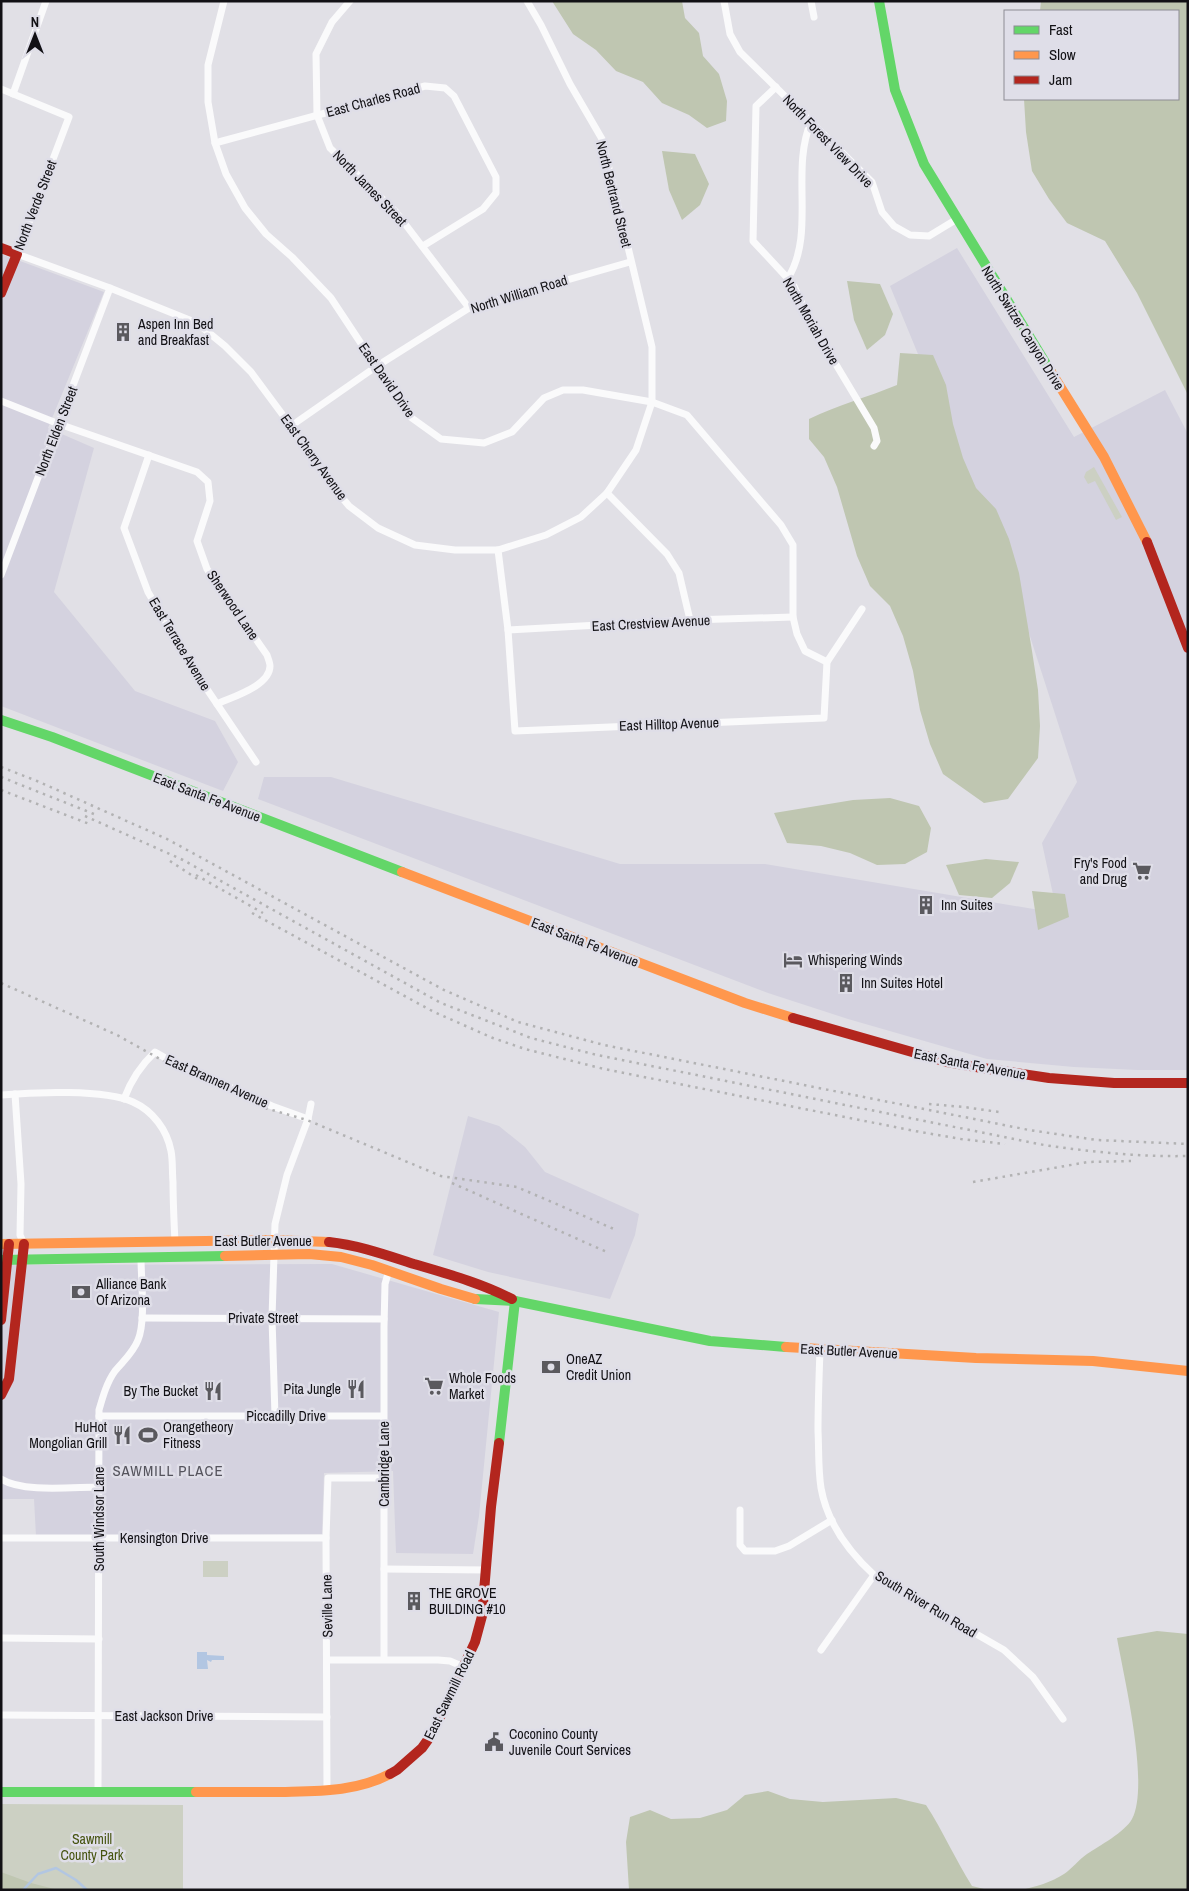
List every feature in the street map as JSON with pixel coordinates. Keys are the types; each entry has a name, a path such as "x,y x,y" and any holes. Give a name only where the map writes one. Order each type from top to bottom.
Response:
{"main road":[{"name":"North Switzer Canyon Drive","path":"881,3 895,90 924,164 1104,456 1144,533 1187,641"},
{"name":"East Cherry Avenue","path":"1,248 16,254"},
{"name":"North Verde Street","path":"1,293 16,254"},
{"name":"East Santa Fe Avenue","path":"1,720 52,737 745,1003 822,1028 947,1062 1007,1073 1114,1083 1188,1083"},
{"name":"East Butler Avenue","path":"5,1244 22,1239 175,1242 312,1240 342,1243 489,1287 515,1300"},
{"path":"1,1395 9,1379 23,1260 22,1239"},
{"path":"1,1320 5,1244"},
{"name":"East Butler Avenue","path":"4,1260 309,1254 341,1257 389,1270 441,1289 480,1300 515,1300 710,1341 751,1346 820,1350 976,1358 1093,1361 1188,1371"},
{"name":"East Sawmill Road","path":"1,1792 327,1790 352,1788 376,1781 397,1770 422,1748 432,1734 464,1667 475,1642 482,1616 491,1507 500,1446 515,1300"}],"street":[{"path":"1,89 12,94 46,1"},
{"name":"East David Drive","path":"224,1 208,66 208,102 215,143 226,174 245,208 266,234 292,257 331,298 409,416 441,439 484,443 512,432 544,398 563,390 583,390 652,402 687,415 781,525 792,545 793,617 796,634 805,651 827,662"},
{"name":"North James Street","path":"350,1 332,22 316,54 317,115 330,148 396,212 469,308"},
{"name":"North Bertrand Street","path":"527,1 570,84 602,139 630,262 652,347 652,402"},
{"name":"North Forest View Drive","path":"724,1 730,34 740,52 872,182 882,212 894,226 910,234 929,236 957,219"},
{"path":"811,1 814,17"},
{"name":"East Charles Road","path":"215,143 425,86 445,88 454,96 496,177 496,193 483,209 423,246"},
{"name":"North Moriah Drive","path":"776,87 756,106 753,241 793,284 810,321 874,428 877,441 874,446"},
{"name":"North Verde Street","path":"12,94 69,117 16,254"},
{"path":"788,278 797,261 801,232 803,146 811,122"},
{"name":"East Cherry Avenue","path":"16,254 110,288 198,323 251,372 326,478 349,506 378,528 416,545 455,550 498,550 546,536 581,517 607,493 636,450 652,402"},
{"name":"North William Road","path":"291,426 377,366 469,308 630,262"},
{"name":"North Elden Street","path":"1,575 4,560 59,424 110,288"},
{"path":"1,402 149,455"},
{"name":"East Terrace Avenue","path":"149,455 124,528 148,592 188,661 256,762"},
{"name":"Sherwood Lane","path":"149,455 197,472 208,482 210,501 198,541 207,569 266,655 270,666 268,675 262,683 217,704"},
{"path":"607,493 667,554 679,573 690,620"},
{"path":"498,550 508,630"},
{"path":"827,662 862,609"},
{"name":"East Crestview Avenue","path":"508,630 690,620 793,617"},
{"name":"East Hilltop Avenue","path":"508,630 515,731 824,718 827,662"},
{"name":"East Brannen Avenue","path":"124,1099 132,1079 144,1062 155,1052 264,1102 308,1118"},
{"path":"1,1095 42,1092 98,1095 124,1099 146,1109 166,1135 171,1152 175,1242"},
{"path":"15,1094 21,1184 22,1239"},
{"path":"275,1416 272,1318 273,1240 287,1175 308,1118 311,1104"},
{"name":"South Windsor Lane","path":"98,1792 99,1410 106,1386 115,1371 132,1353 139,1338 142,1318 141,1258"},
{"name":"Cambridge Lane","path":"384,1659 384,1319 385,1284 389,1270"},
{"name":"Private Street","path":"142,1318 384,1319"},
{"name":"South River Run Road","path":"820,1350 818,1391 821,1488 832,1520 856,1559 874,1575 1004,1650 1033,1678 1063,1719"},
{"name":"Piccadilly Drive","path":"100,1416 383,1416"},
{"path":"1,1478 6,1482 25,1487 100,1487"},
{"name":"Seville Lane","path":"327,1790 326,1538 328,1478 383,1478"},
{"path":"740,1510 740,1545 745,1551 775,1551 788,1546 832,1520"},
{"name":"Kensington Drive","path":"1,1538 326,1538"},
{"path":"384,1569 487,1570"},
{"path":"822,1650 874,1575"},
{"path":"1,1638 99,1639"},
{"path":"327,1660 438,1660 450,1661 464,1667"},
{"name":"East Jackson Drive","path":"1,1716 327,1717"}],"shaded area":[{"path":"957,248 1074,437 1165,390 1188,434 1188,1070 1074,1067 987,1059 848,1019 768,993 258,799 264,777 331,777 620,864 765,864 1057,913 1042,843 1077,782 1015,590 890,286"},
{"path":"1,254 104,292 48,428 94,448 54,592 135,691 215,721 238,762 223,791 1,706"},
{"path":"468,1116 499,1126 525,1147 545,1172 639,1214 635,1235 610,1299 488,1272 433,1255"},
{"path":"332,1264 499,1312 479,1516 473,1554 396,1553 393,1471 324,1473 322,1534 36,1536 34,1499 1,1499 1,1265"}],"green space":[{"path":"552,1 682,1 685,18 699,33 703,56 719,74 727,101 726,121 707,128 689,115 662,103 643,82 616,71 596,50 573,34"},
{"path":"1041,1 1188,1 1188,395 1137,293 1105,241 1067,223 1049,199 1032,171 1026,132 1024,100 1179,100 1179,10 1040,10"},
{"path":"662,151 695,154 709,184 700,205 682,220 669,190"},
{"path":"847,281 880,284 893,314 885,335 867,350 854,320"},
{"path":"900,353 933,355 946,385 953,424 963,458 976,488 996,509 1009,539 1019,573 1038,690 1040,726 1038,758 1008,799 984,803 943,774 930,744 920,710 913,671 903,636 890,606 870,586 857,556 837,487 824,457 809,439 809,419 897,385"},
{"path":"1094,467 1122,517 1116,520 1095,481 1088,484 1084,477 1086,472"},
{"path":"890,798 919,806 931,828 927,852 905,864 877,865 850,853 821,846 787,843 774,813 853,800"},
{"path":"986,859 1019,862 1010,883 992,898 959,895 946,865"},
{"path":"1032,891 1065,894 1069,917 1038,930"},
{"path":"203,1561 228,1561 228,1577 203,1577"},
{"path":"1157,1631 1188,1634 1188,1890 1021,1890 1043,1884 1064,1874 1084,1856 1118,1834 1132,1819 1137,1803 1137,1757 1130,1704 1117,1638"},
{"path":"768,1791 790,1799 823,1802 896,1798 926,1805 972,1886 988,1890 629,1890 626,1842 630,1817 650,1810 671,1819 700,1818 727,1810 745,1795"},
{"name":"Sawmill County Park","path":"1,1804 183,1805 183,1890 1,1890"},
{"path":"1,1872 31,1883 58,1890 1,1890"}],"water":[{"path":"197,1652 207,1652 207,1655 224,1656 224,1660 212,1660 211,1662 207,1660 208,1669 197,1669"}],"waterway":[{"path":"23,1890 38,1874 56,1868 76,1880 87,1890"}],"railway":[{"path":"1,767 167,839 444,990 518,1022 604,1045 1029,1130 1097,1140 1188,1144"},
{"path":"1,777 94,814"},
{"path":"1,790 92,825"},
{"path":"85,816 183,860 441,1003 531,1038 597,1055 1044,1145 1116,1154 1188,1156"},
{"path":"170,861 199,880"},
{"path":"196,875 263,913"},
{"path":"252,913 434,1012 493,1038 525,1049 604,1069 915,1131 1005,1144"},
{"path":"1,983 117,1035 176,1068 265,1108 307,1120 441,1176 517,1187 614,1229"},
{"path":"929,1104 999,1112"},
{"path":"973,1182 1088,1162 1131,1161"},
{"path":"452,1183 609,1253"}],"traffic: fast":[{"path":"879,1 895,90 924,164 1051,372"},
{"path":"1,720 52,737 402,872"},
{"path":"1,1260 225,1256"},
{"path":"475,1299 515,1301 710,1341 786,1347"},
{"path":"499,1443 515,1301"},
{"path":"1,1792 196,1792"}],"traffic: slow":[{"path":"1051,372 1104,457 1147,542"},
{"path":"402,872 745,1003 793,1018"},
{"path":"1,1244 273,1240 329,1242"},
{"path":"225,1256 309,1254 341,1257 372,1265 475,1299"},
{"path":"786,1347 976,1358 1093,1361 1188,1371"},
{"path":"196,1792 281,1792 337,1789 364,1784 390,1774"}],"traffic: jam":[{"path":"1,248 17,254 1,293"},
{"path":"1147,542 1188,648"},
{"path":"793,1018 947,1062 976,1067 1049,1078 1114,1083 1188,1083"},
{"path":"329,1242 351,1245 452,1275 512,1299"},
{"path":"1,1320 9,1244"},
{"path":"1,1395 9,1379 24,1244"},
{"path":"390,1774 422,1748 432,1734 475,1642 482,1616 491,1507 499,1443"}],"place":[{"name":"Aspen Inn Bed and Breakfast","path":"123,332"},
{"name":"Fry's Food and Drug","path":"1142,871"},
{"name":"Inn Suites","path":"926,905"},
{"name":"Whispering Winds","path":"793,960"},
{"name":"Inn Suites Hotel","path":"846,983"},
{"name":"Alliance Bank Of Arizona","path":"81,1292"},
{"name":"OneAZ Credit Union","path":"551,1367"},
{"name":"Whole Foods Market","path":"434,1386"},
{"name":"Pita Jungle","path":"356,1389"},
{"name":"By The Bucket","path":"213,1391"},
{"name":"HuHot Mongolian Grill","path":"122,1435"},
{"name":"Orangetheory Fitness","path":"148,1435"},
{"name":"THE GROVE BUILDING #10","path":"414,1601"},
{"name":"Coconino County Juvenile Court Services","path":"494,1742"}],"district":[{"name":"SAWMILL PLACE","path":"168,1471"}]}
